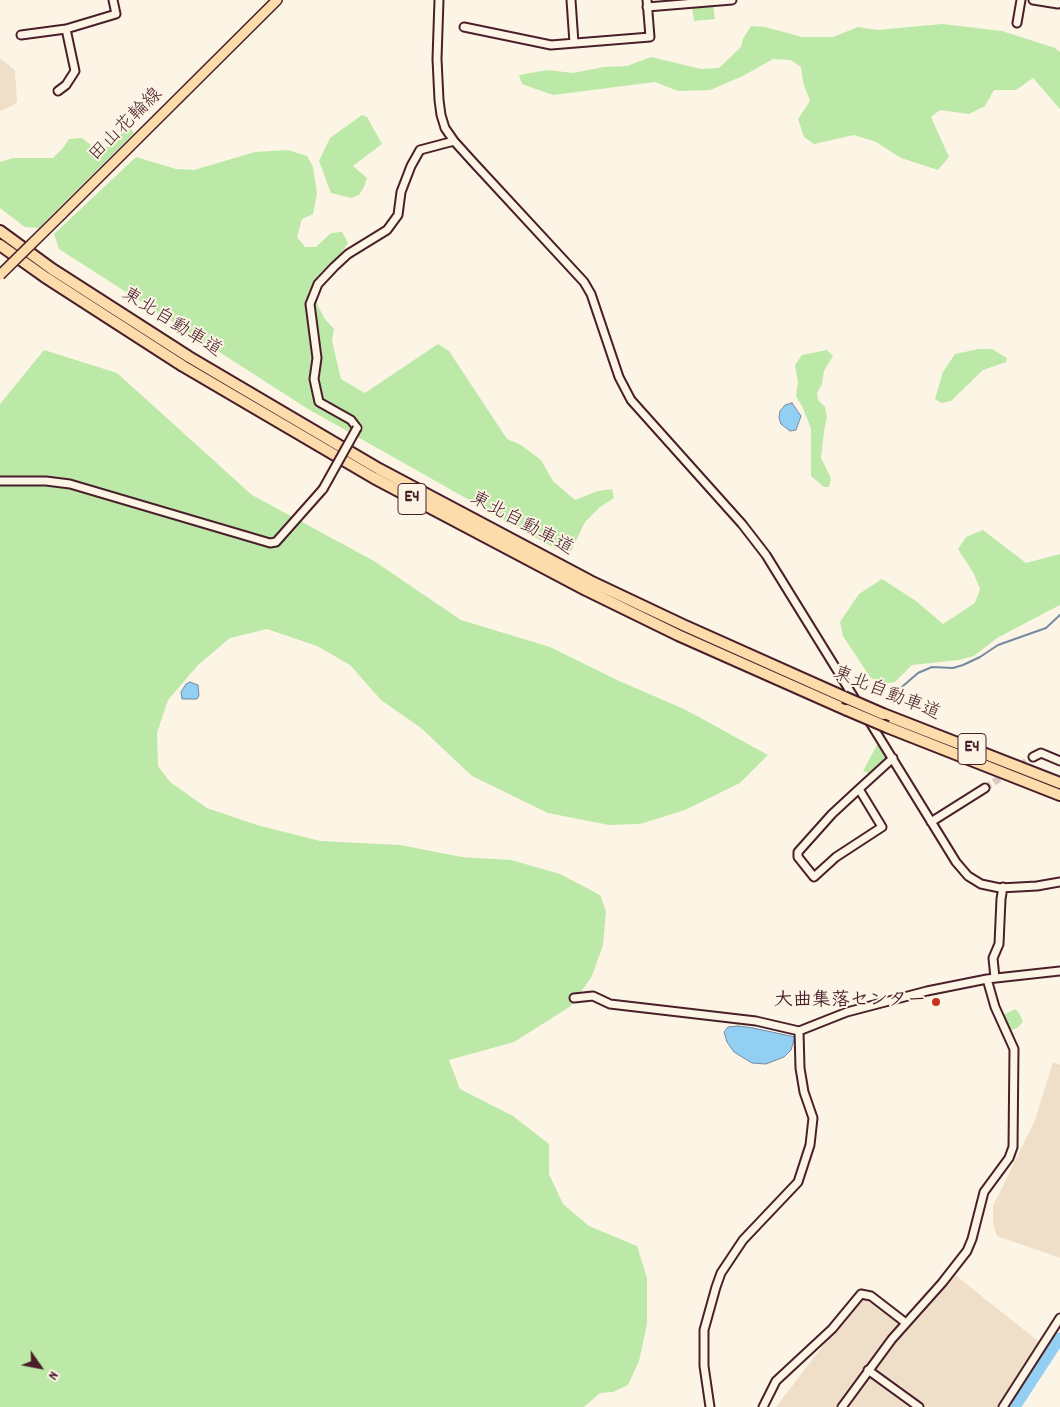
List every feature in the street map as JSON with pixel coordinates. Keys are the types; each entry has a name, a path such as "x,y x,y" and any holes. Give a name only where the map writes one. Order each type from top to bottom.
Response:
{"highway":[{"name":"東北自動車道","path":"0,231 52,269 255,397 387,474 590,581 700,633 883,714 1060,784"},
{"name":"東北自動車道","path":"0,245 53,282 176,361 308,441 382,483 594,594 678,635 847,710 1060,795"}],"main road":[{"name":"田山花輪線","path":"0,275 277,0"}],"street":[{"path":"21,35 66,30 116,14 113,0"},
{"path":"439,0 438,59 440,114 445,128 454,141 584,282 591,294 621,382 632,400 742,524 766,555 956,862 968,876 981,884 1003,888 1037,886 1060,882"},
{"path":"571,0 574,43"},
{"path":"464,27 551,45 650,37 647,4 732,0"},
{"path":"1017,23 1021,0"},
{"path":"1033,0 1058,4 1058,0"},
{"path":"58,91 66,85 75,71 66,30"},
{"path":"0,481 46,480 70,484 270,543 276,542 323,489 357,428 352,420 319,402 314,378 317,358 310,304 318,284 348,254 387,230 393,223 398,215 401,192 411,166 420,150 454,141"},
{"path":"1033,758 1041,753 1060,761"},
{"path":"860,789 882,826 836,857 814,877 798,857 798,852 832,814 893,758"},
{"path":"931,822 985,788"},
{"path":"842,1407 868,1370 967,1251 984,1192 1009,1158 1013,1147 1014,1049 995,1007 991,978 992,958 999,944 1003,888"},
{"path":"574,998 593,996 610,1004 756,1021 800,1031 847,1012 927,991 991,978 1060,971"},
{"path":"710,1407 704,1366 704,1330 718,1280 743,1240 798,1182 810,1145 813,1118 804,1092 800,1068 800,1031"},
{"path":"763,1407 776,1381 832,1329 861,1294 870,1296 906,1323"},
{"path":"1003,1407 1060,1318"},
{"path":"868,1370 919,1407"}],"shaded area":[{"path":"0,57 15,70 17,101 14,105 0,111"},
{"path":"1053,1062 1060,1065 1060,1258 997,1236 993,1224 993,1206 1035,1120"},
{"path":"949,1270 1043,1345 1004,1407 776,1407 864,1292 899,1323"}],"green space":[{"path":"713,5 715,19 694,21 692,7"},
{"path":"942,24 1002,31 1055,48 1060,52 1060,109 1033,78 1016,90 994,90 985,106 969,114 940,110 931,117 949,157 938,170 901,158 876,142 854,135 814,144 804,137 798,119 810,101 803,82 801,67 791,60 773,59 743,76 710,90 678,91 655,82 553,95 522,84 519,75 547,70 573,73 604,67 627,66 651,57 701,69 719,68 741,47 743,39 751,26 765,27 802,37 833,37 858,27 877,30"},
{"path":"362,115 367,117 382,144 353,166 367,178 359,195 351,198 331,193 319,161 330,138"},
{"path":"131,129 134,133 39,228 25,227 0,208 0,162 13,158 53,158 69,139 82,138 92,146 111,147 123,130"},
{"path":"288,150 307,156 313,167 317,193 313,214 302,219 297,237 305,247 316,247 331,233 342,232 348,243 338,258 321,272 310,289 324,318 334,329 332,341 341,379 365,393 438,344 449,351 507,439 521,445 541,460 553,481 575,500 598,491 612,489 614,498 600,507 585,522 571,551 556,549 308,409 59,249 54,234 136,157 176,169 194,170 255,152"},
{"path":"979,349 992,349 1007,358 1006,362 983,370 951,401 941,403 935,399 943,372 955,354"},
{"path":"44,350 117,373 252,495 374,561 461,620 550,647 617,680 686,710 768,755 740,783 685,810 640,824 609,825 548,813 472,776 421,728 381,700 350,665 317,646 267,629 230,638 198,665 168,700 157,733 158,766 170,782 207,808 257,825 320,841 400,845 462,857 511,860 560,874 600,895 606,911 603,945 592,976 571,1006 514,1042 449,1060 460,1089 513,1116 549,1144 549,1174 563,1204 589,1226 637,1246 647,1278 647,1324 639,1361 628,1385 613,1392 600,1393 584,1407 0,1407 0,404"},
{"path":"827,350 833,356 824,371 822,384 817,393 818,400 825,407 827,417 821,458 831,478 829,487 824,487 811,476 811,429 796,396 798,382 795,365 802,355"},
{"path":"983,530 1026,563 1060,554 1060,605 997,638 974,656 959,660 912,665 895,682 882,684 870,677 843,636 840,622 859,594 882,579 916,601 943,624 975,603 980,589 974,574 958,549 966,537"},
{"path":"878,743 888,757 869,773 863,771"},
{"path":"1015,1009 1023,1022 1017,1028 1007,1032 1000,1017"}],"water":[{"path":"792,403 801,416 796,430 790,431 781,424 779,418 780,411 785,405"},
{"path":"190,682 198,685 199,696 197,699 182,699 181,692 186,684"},
{"path":"738,1026 795,1037 791,1050 784,1057 766,1064 752,1063 734,1052 727,1042 724,1032 728,1027"}],"waterway":[{"path":"896,692 918,673 932,667 953,668 963,665 998,645 1046,628 1060,615"},
{"path":"1015,1407 1060,1338"}],"tunnel":[{"path":"985,788 1033,757"}],"place":[{"name":"大曲集落センター","path":"936,1002"}]}
